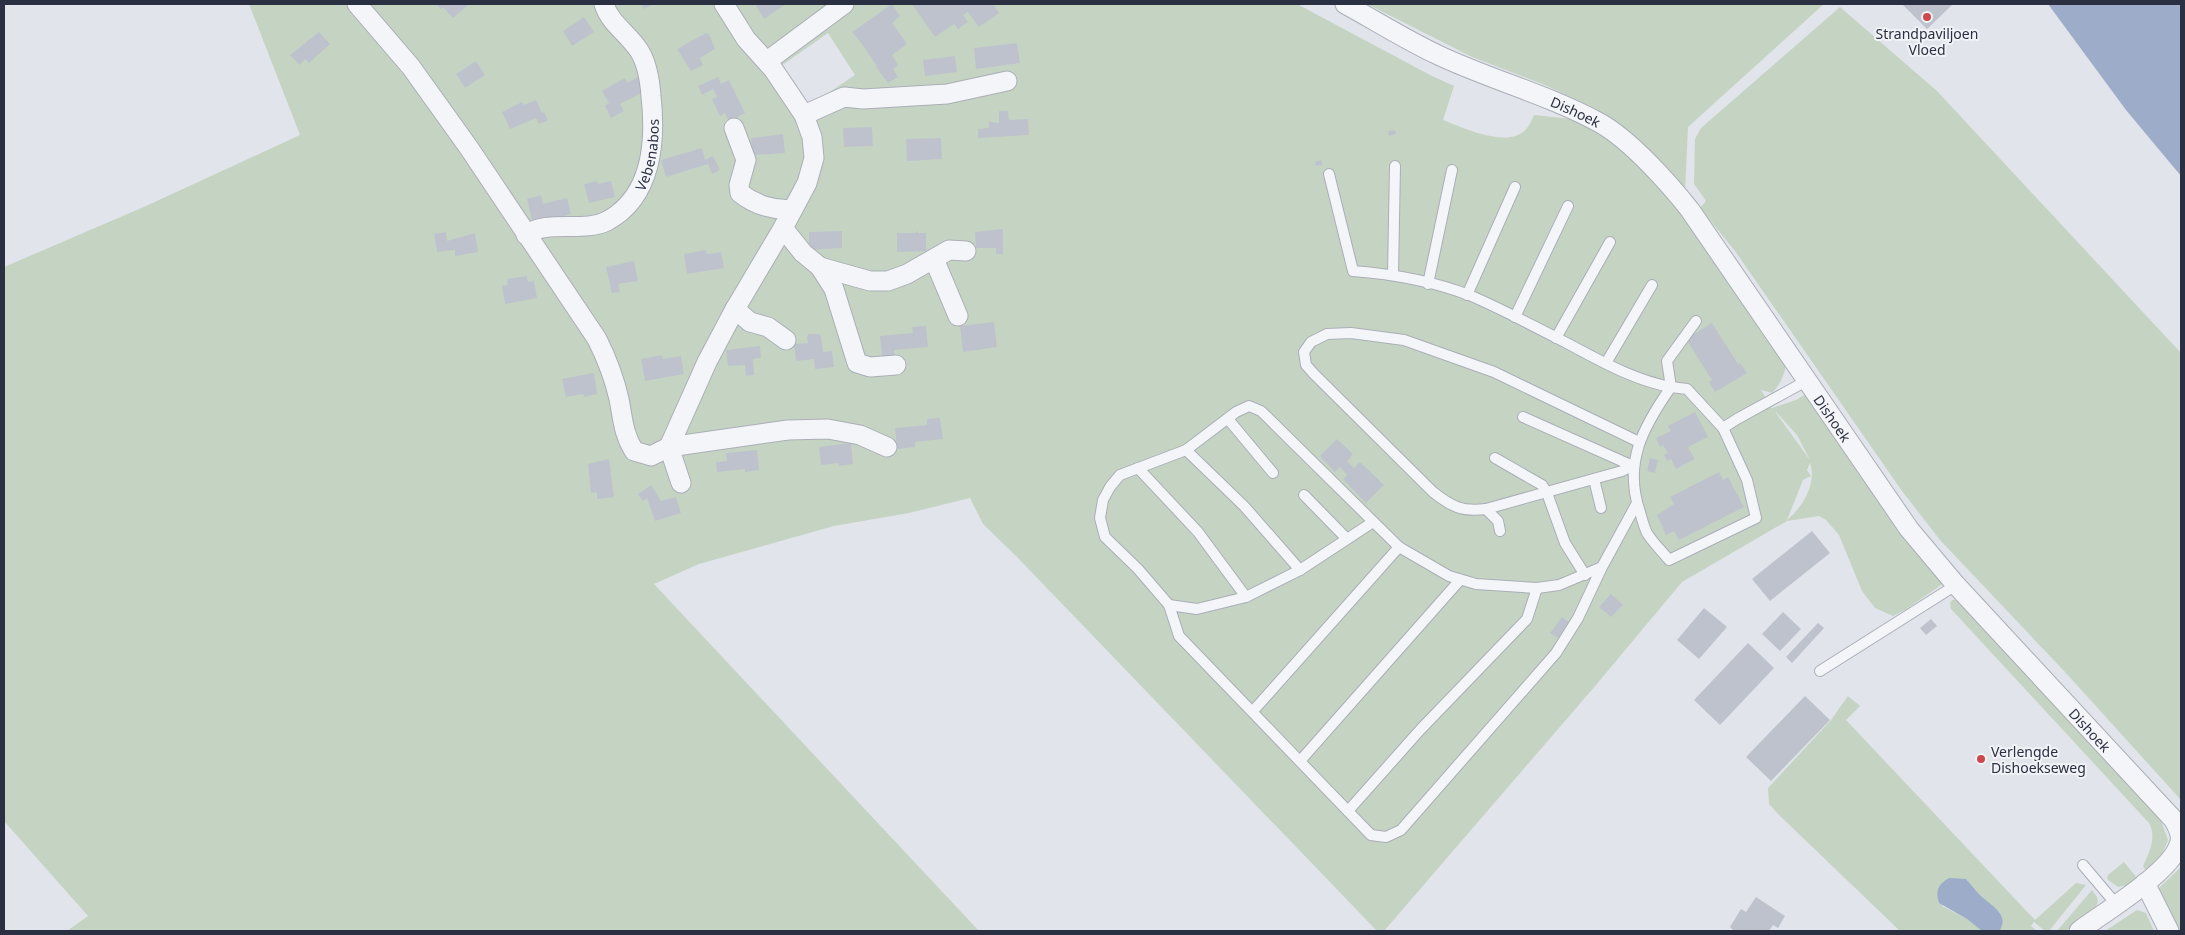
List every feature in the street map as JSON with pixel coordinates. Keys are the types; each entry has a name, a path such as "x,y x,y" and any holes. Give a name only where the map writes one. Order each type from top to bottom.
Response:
{"street":[{"path":"357,4 411,66 469,148 526,235 546,261 597,339 610,364 625,436 634,451 651,456 669,448 788,430 828,429 860,435 887,447"},
{"name":"Vebenabos","path":"526,235 537,229 598,225 611,219 638,192 648,171 652,148 653,112 650,82 641,53 609,18 604,4"},
{"path":"682,483 669,448 707,362 807,183 814,158 812,138 804,115 767,61 746,39 724,4"},
{"path":"767,61 844,4"},
{"name":"Dishoek","path":"1345,4 1438,55 1564,106 1602,124 1639,154 1675,191 1808,380 1909,529 1956,585 2173,819 2179,830 2180,843 2173,857 2145,883"},
{"path":"804,115 844,97 863,99 947,94 1007,80"},
{"path":"734,128 746,160 740,192 748,199 779,211 793,209"},
{"path":"783,228 803,253 820,267 834,289 857,363 870,367 896,365"},
{"path":"820,267 870,281 888,281 907,274 949,250 966,251"},
{"path":"934,259 958,316"},
{"path":"735,309 750,322 768,327 786,340"},
{"path":"2079,931 2145,883 2169,931"}],"lane":[{"path":"1393,274 1395,166"},
{"path":"1428,284 1452,170"},
{"path":"1329,174 1353,271 1393,274 1467,294 1652,384 1671,387 1687,389 1723,428 1747,480 1756,518 1669,560 1647,533 1637,503 1633,466 1638,442 1656,408 1671,387 1667,360 1696,321"},
{"path":"1467,294 1515,187"},
{"path":"1515,317 1568,206"},
{"path":"1556,338 1610,242"},
{"path":"1606,363 1652,285"},
{"path":"1633,466 1547,493 1486,509 1470,511 1450,505 1433,492 1314,374 1306,365 1304,352 1311,342 1327,334 1351,333 1404,340 1494,372 1638,442"},
{"path":"1723,428 1808,380"},
{"path":"1602,567 1559,584 1537,588 1476,584 1449,576 1399,547 1261,411 1249,406 1186,450 1120,475 1110,487 1103,500 1100,518 1105,537 1138,569 1169,605 1179,636 1371,835 1386,838 1401,830 1556,653 1578,618 1602,567 1637,503"},
{"path":"1523,417 1633,466"},
{"path":"1228,419 1273,473"},
{"path":"1186,450 1244,506 1300,570"},
{"path":"1495,458 1542,485 1547,493 1565,543 1585,575"},
{"path":"1138,468 1198,532 1246,597"},
{"path":"1594,479 1601,508"},
{"path":"1304,496 1347,539"},
{"path":"1486,509 1498,521 1500,531"},
{"path":"1169,605 1197,610 1246,597 1300,570 1373,522"},
{"path":"1253,711 1399,547"},
{"path":"1300,761 1460,580"},
{"path":"1820,671 1956,585"},
{"path":"1348,811 1420,730 1527,619 1537,588"},
{"path":"2083,864 2116,904"}],"green space":[{"path":"249,4 1297,4 1454,86 1443,120 1474,132 1498,137 1510,137 1519,134 1528,127 1534,115 1572,119 1613,142 1642,166 1700,237 1787,362 1782,379 1772,393 1761,390 1772,408 1796,400 1809,392 1947,581 1893,616 1875,608 1862,591 1839,535 1826,520 1819,516 1787,521 1682,582 1384,931 1377,931 983,524 970,498 909,513 834,526 699,564 654,584 979,931 67,931 88,916 4,821 4,267 146,206 300,135","holes":["828,33 855,75 809,106 781,66","1776,413 1797,435 1810,460","1810,463 1812,479 1807,494 1803,502 1787,520 1803,480 1811,476 1807,470"]},
{"path":"1367,4 1824,4 1688,127 1685,191 1627,130 1595,108 1540,83 1472,57"},
{"path":"1840,7 1937,91 2181,353 2181,800 2065,672 1940,540 1902,491 1735,251 1700,208 1706,201 1694,184 1695,139 1701,128"},
{"path":"1952,600 1958,600 2023,668 2090,744 2160,818 2168,840 2161,857 2146,871 2143,866 2150,850 2152,839 2149,823 1951,609 1950,603"},
{"path":"1848,696 1860,706 1846,720 2035,920 2076,883 2086,885 2049,931 2045,931 2034,922 2031,926 2037,931 1997,931 2002,926 2002,920 1966,879 1942,906 1967,919 1982,931 1900,931 1769,804 1768,788 1831,720"},
{"path":"2124,862 2137,878 2128,885 2118,887 2107,879 2108,875"},
{"path":"2181,867 2181,931 2176,931 2158,889"},
{"path":"2092,890 2098,901 2095,909 2066,931 2057,931"},
{"path":"2137,910 2146,913 2154,931 2105,931"}],"water":[{"path":"2048,4 2181,4 2181,176 2126,110"},
{"path":"1949,878 1966,879 1997,910 2002,919 2000,930 1982,931 1967,919 1939,903 1938,888"}],"building":[{"path":"436,4 469,4 453,18 443,7 441,9"},
{"path":"641,4 653,4 644,9"},
{"path":"759,4 786,4 764,19 756,6"},
{"path":"892,4 900,16 892,23 907,44 892,55 898,65 893,69 898,77 888,83 852,32"},
{"path":"912,4 993,4 999,13 979,27 968,12 963,15 968,22 958,29 954,24 935,37"},
{"name":"Strandpaviljoen Vloed","path":"1902,4 1953,4 1927,29"},
{"path":"584,17 594,32 572,46 563,31"},
{"path":"319,32 330,44 309,63 305,59 300,65 290,55"},
{"path":"706,33 709,34 715,49 700,58 703,65 691,71 677,49"},
{"path":"1017,43 1020,63 976,69 974,48"},
{"path":"955,56 957,72 925,76 923,60"},
{"path":"476,61 485,75 465,88 456,74"},
{"path":"638,77 645,91 620,104 624,111 611,118 605,106 609,103 602,91 625,78 627,83"},
{"path":"718,77 721,84 729,80 745,113 729,122 725,113 720,116 712,99 717,97 713,89 702,95 698,86"},
{"path":"536,100 542,113 544,112 548,120 539,124 536,118 510,129 502,112 522,102 524,105"},
{"path":"999,111 1008,111 1009,120 1028,119 1029,135 978,138 978,129 989,128 989,122 999,123"},
{"path":"872,127 873,146 844,147 843,128"},
{"path":"1395,130 1396,134 1389,136 1388,131"},
{"path":"783,134 785,153 753,155 751,138"},
{"path":"941,138 942,159 907,161 906,139"},
{"path":"702,148 705,160 713,156 720,170 712,174 708,164 666,177 661,160"},
{"path":"1321,160 1322,165 1316,166 1315,162"},
{"path":"597,181 598,184 611,181 615,197 589,203 584,184"},
{"path":"541,195 543,204 567,198 571,214 533,224 527,199"},
{"path":"1003,229 1003,254 996,254 996,248 976,248 975,232"},
{"path":"918,230 918,233 926,233 926,251 897,252 897,233 916,233"},
{"path":"842,231 842,248 809,250 809,232"},
{"path":"446,232 447,241 475,233 478,252 455,256 455,250 437,252 434,234"},
{"path":"706,250 707,254 721,252 724,268 687,274 684,254"},
{"path":"634,261 638,281 618,284 620,292 612,293 606,267"},
{"path":"527,276 528,282 534,281 537,298 505,304 502,286 508,285 507,279"},
{"path":"994,322 997,347 963,352 960,326"},
{"path":"1712,323 1738,364 1740,363 1747,373 1715,392 1709,382 1712,380 1686,339"},
{"path":"926,326 928,347 894,350 894,356 882,357 880,336 913,333 912,327"},
{"path":"809,334 819,334 821,336 823,352 832,351 834,367 815,369 814,359 796,361 794,344 808,343 807,337"},
{"path":"760,346 761,358 753,359 754,375 746,376 745,365 728,366 726,350"},
{"path":"662,355 663,359 681,356 684,374 645,381 641,359"},
{"path":"594,373 597,394 584,397 583,394 566,397 562,379"},
{"path":"1695,412 1708,437 1688,447 1695,459 1676,469 1671,459 1667,461 1664,455 1668,453 1663,445 1660,447 1656,438 1671,431 1668,426"},
{"path":"940,418 943,439 915,442 915,447 897,449 895,428 927,425 927,419"},
{"path":"1337,439 1353,454 1347,461 1354,468 1360,462 1384,485 1366,503 1343,479 1347,475 1340,467 1335,472 1320,456"},
{"path":"851,443 853,464 839,466 839,463 821,465 819,447"},
{"path":"757,450 759,470 745,472 745,469 717,472 716,462 727,461 726,453"},
{"path":"1650,458 1658,460 1655,473 1647,471"},
{"path":"609,459 614,497 597,499 597,492 591,493 588,464"},
{"path":"1719,472 1723,480 1728,477 1744,507 1679,540 1674,531 1666,535 1657,515 1674,504 1670,497"},
{"path":"651,485 661,501 676,497 681,513 655,521 647,498 643,501 638,494"},
{"path":"1812,531 1830,553 1770,601 1752,579"},
{"path":"1611,594 1623,605 1611,617 1599,607"},
{"path":"1704,608 1727,627 1699,659 1677,640"},
{"path":"1783,612 1801,629 1780,651 1762,634"},
{"path":"1562,617 1569,622 1558,638 1550,633"},
{"path":"1931,619 1937,626 1926,635 1920,628"},
{"path":"1818,623 1824,628 1792,663 1786,657"},
{"path":"1748,643 1774,668 1720,725 1694,700"},
{"path":"1805,696 1830,720 1771,781 1746,757"},
{"path":"1756,897 1785,916 1778,928 1773,925 1769,931 1734,931 1730,927 1741,909 1746,912"}],"place":[{"name":"Strandpaviljoen Vloed","path":"1927,17"},
{"name":"Verlengde Dishoekseweg","path":"1981,759"}]}
